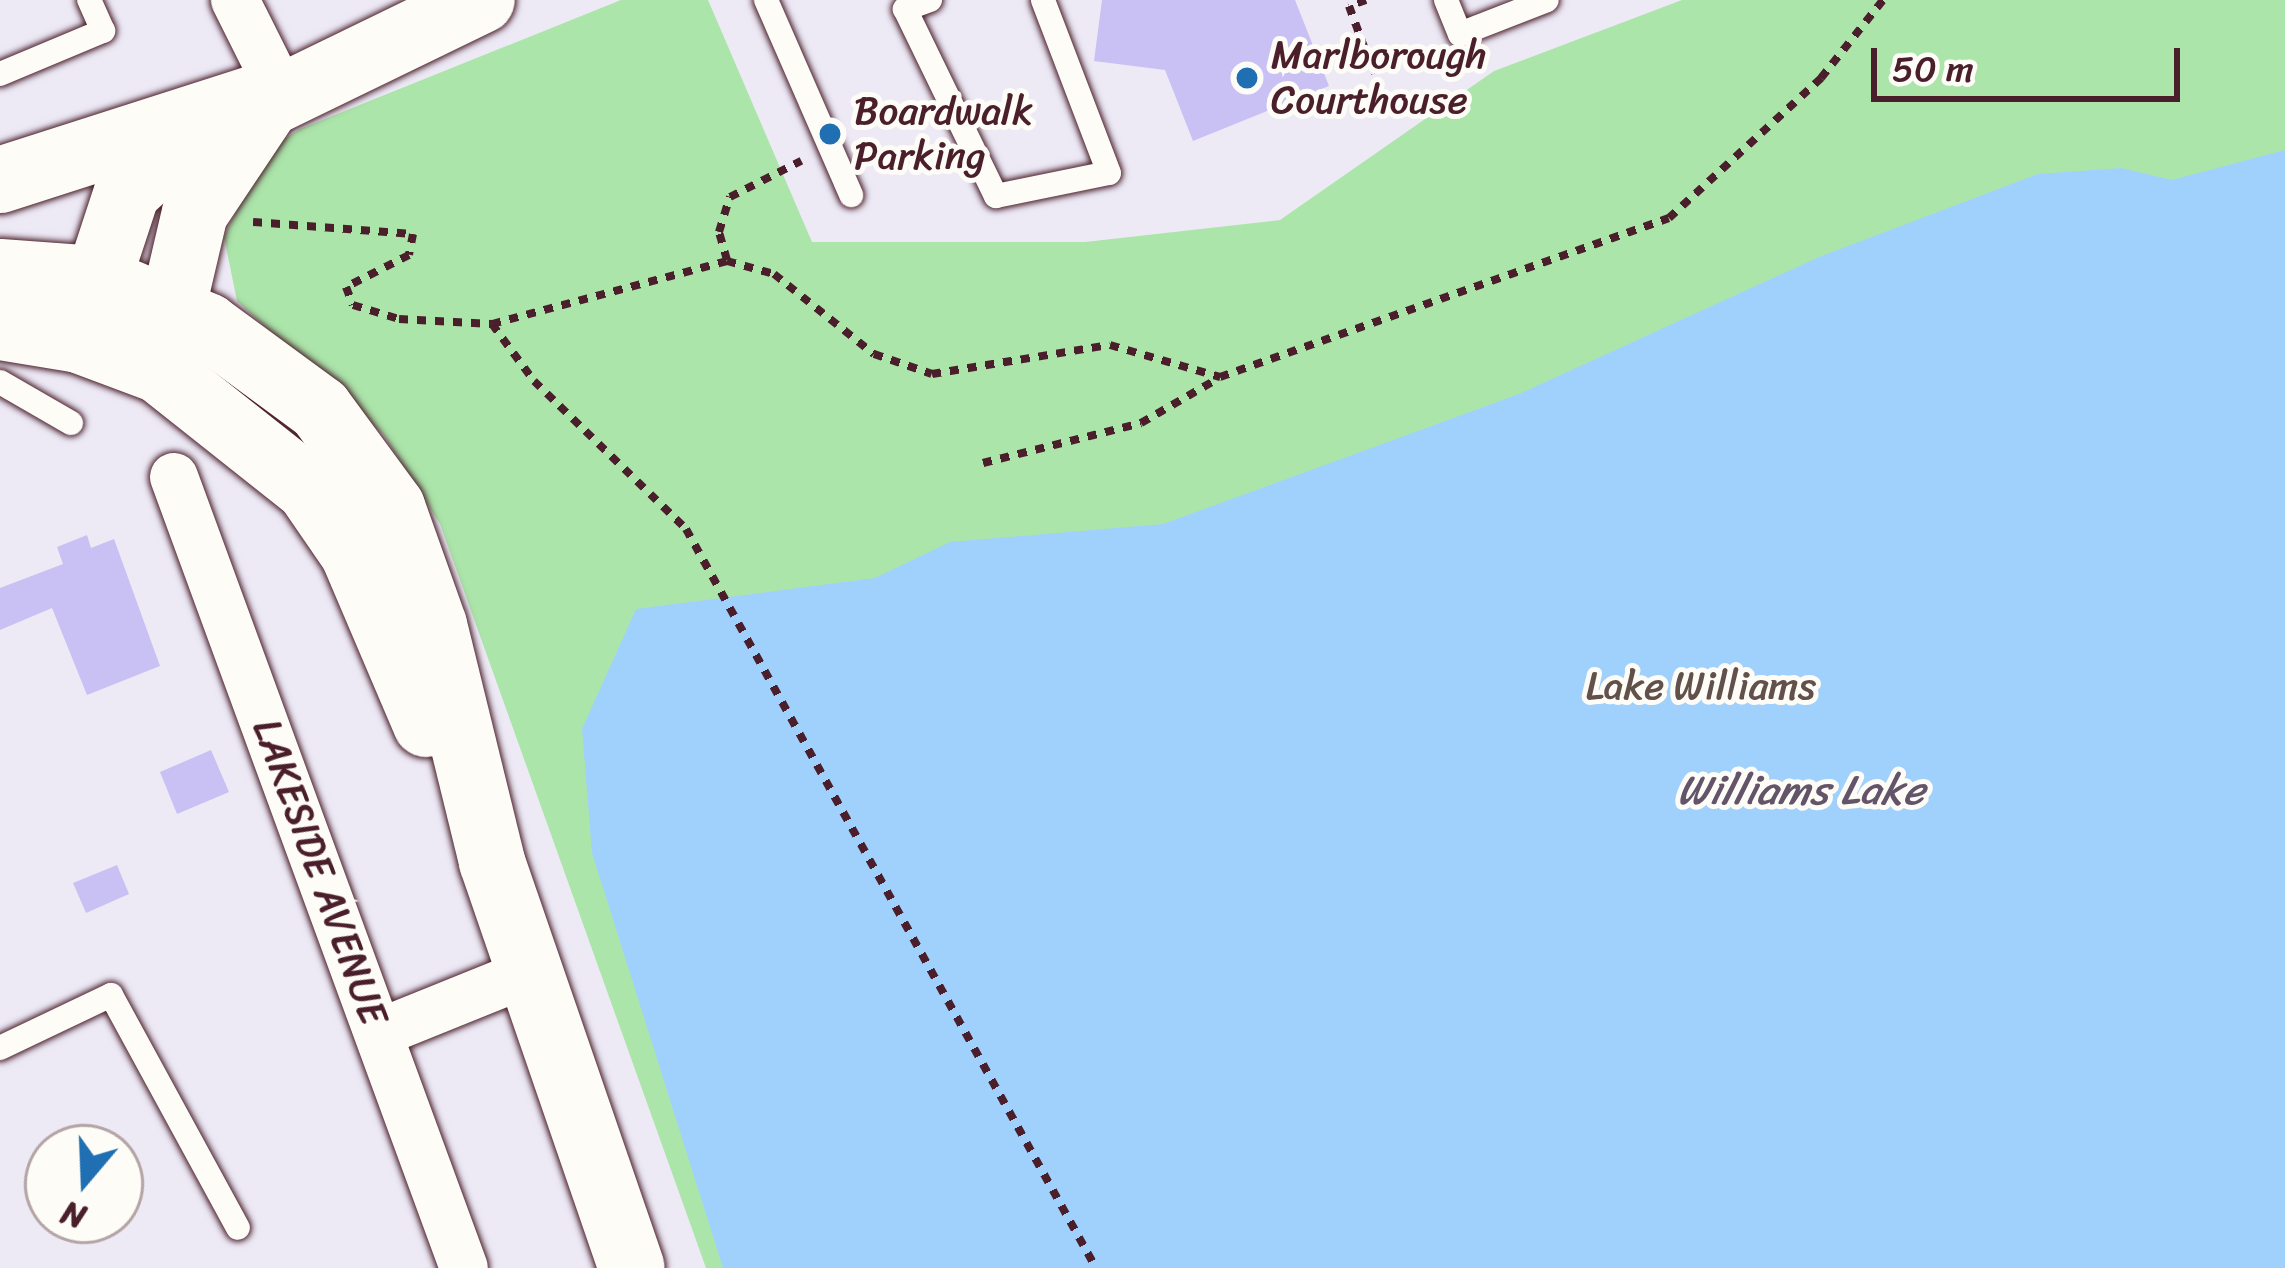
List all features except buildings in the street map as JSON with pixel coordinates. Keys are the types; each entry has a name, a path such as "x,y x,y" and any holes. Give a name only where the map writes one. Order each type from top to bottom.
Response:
{"main road":[{"path":"88,309 127,192 175,149 280,90 482,0"},
{"path":"0,181 280,90"},
{"path":"159,370 167,305 195,213 280,90"},
{"path":"0,272 88,309 320,505 492,862"},
{"path":"0,327 88,309 167,305 320,410 392,507 434,625 492,862 632,1268"}],"street":[{"path":"236,0 280,90"},
{"name":"LAKESIDE AVENUE","path":"174,477 464,1268"},
{"path":"379,1033 530,972"}],"lane":[{"path":"0,74 103,31 89,0"},
{"path":"766,0 851,195"},
{"path":"930,0 905,9 996,196 1109,173 1042,0"},
{"path":"1446,0 1460,34 1547,0"},
{"path":"0,382 71,424"},
{"path":"0,1048 111,995 238,1228"}],"path":[{"path":"1366,0 1349,6 1374,74"},
{"path":"982,463 1141,423 1220,376 1669,218 1821,78 1883,0"},
{"path":"727,261 719,232 730,197 831,149"},
{"path":"234,218 412,234 409,255 346,286 352,305 492,324 727,261 774,274 874,354 932,374 1111,345 1220,376"},
{"path":"492,324 534,381 686,529 1096,1268"}],"green space":[{"name":"Williams Lake","path":"621,0 708,0 812,242 1085,242 1280,220 1494,71 1682,0 2285,0 2285,1268 706,1268 440,524 383,434 237,301 224,237 264,152 300,129"}],"water":[{"name":"Williams Lake","path":"2285,150 2285,1268 723,1268 592,853 582,729 636,609 875,578 950,542 1163,524 1519,394 1819,257 2038,174 2121,168 2172,180"}],"place":[{"name":"Marlborough Courthouse","path":"1247,78"},
{"name":"Boardwalk Parking","path":"830,134"}],"park label":[{"name":"Lake Williams","path":"1701,686"}]}
